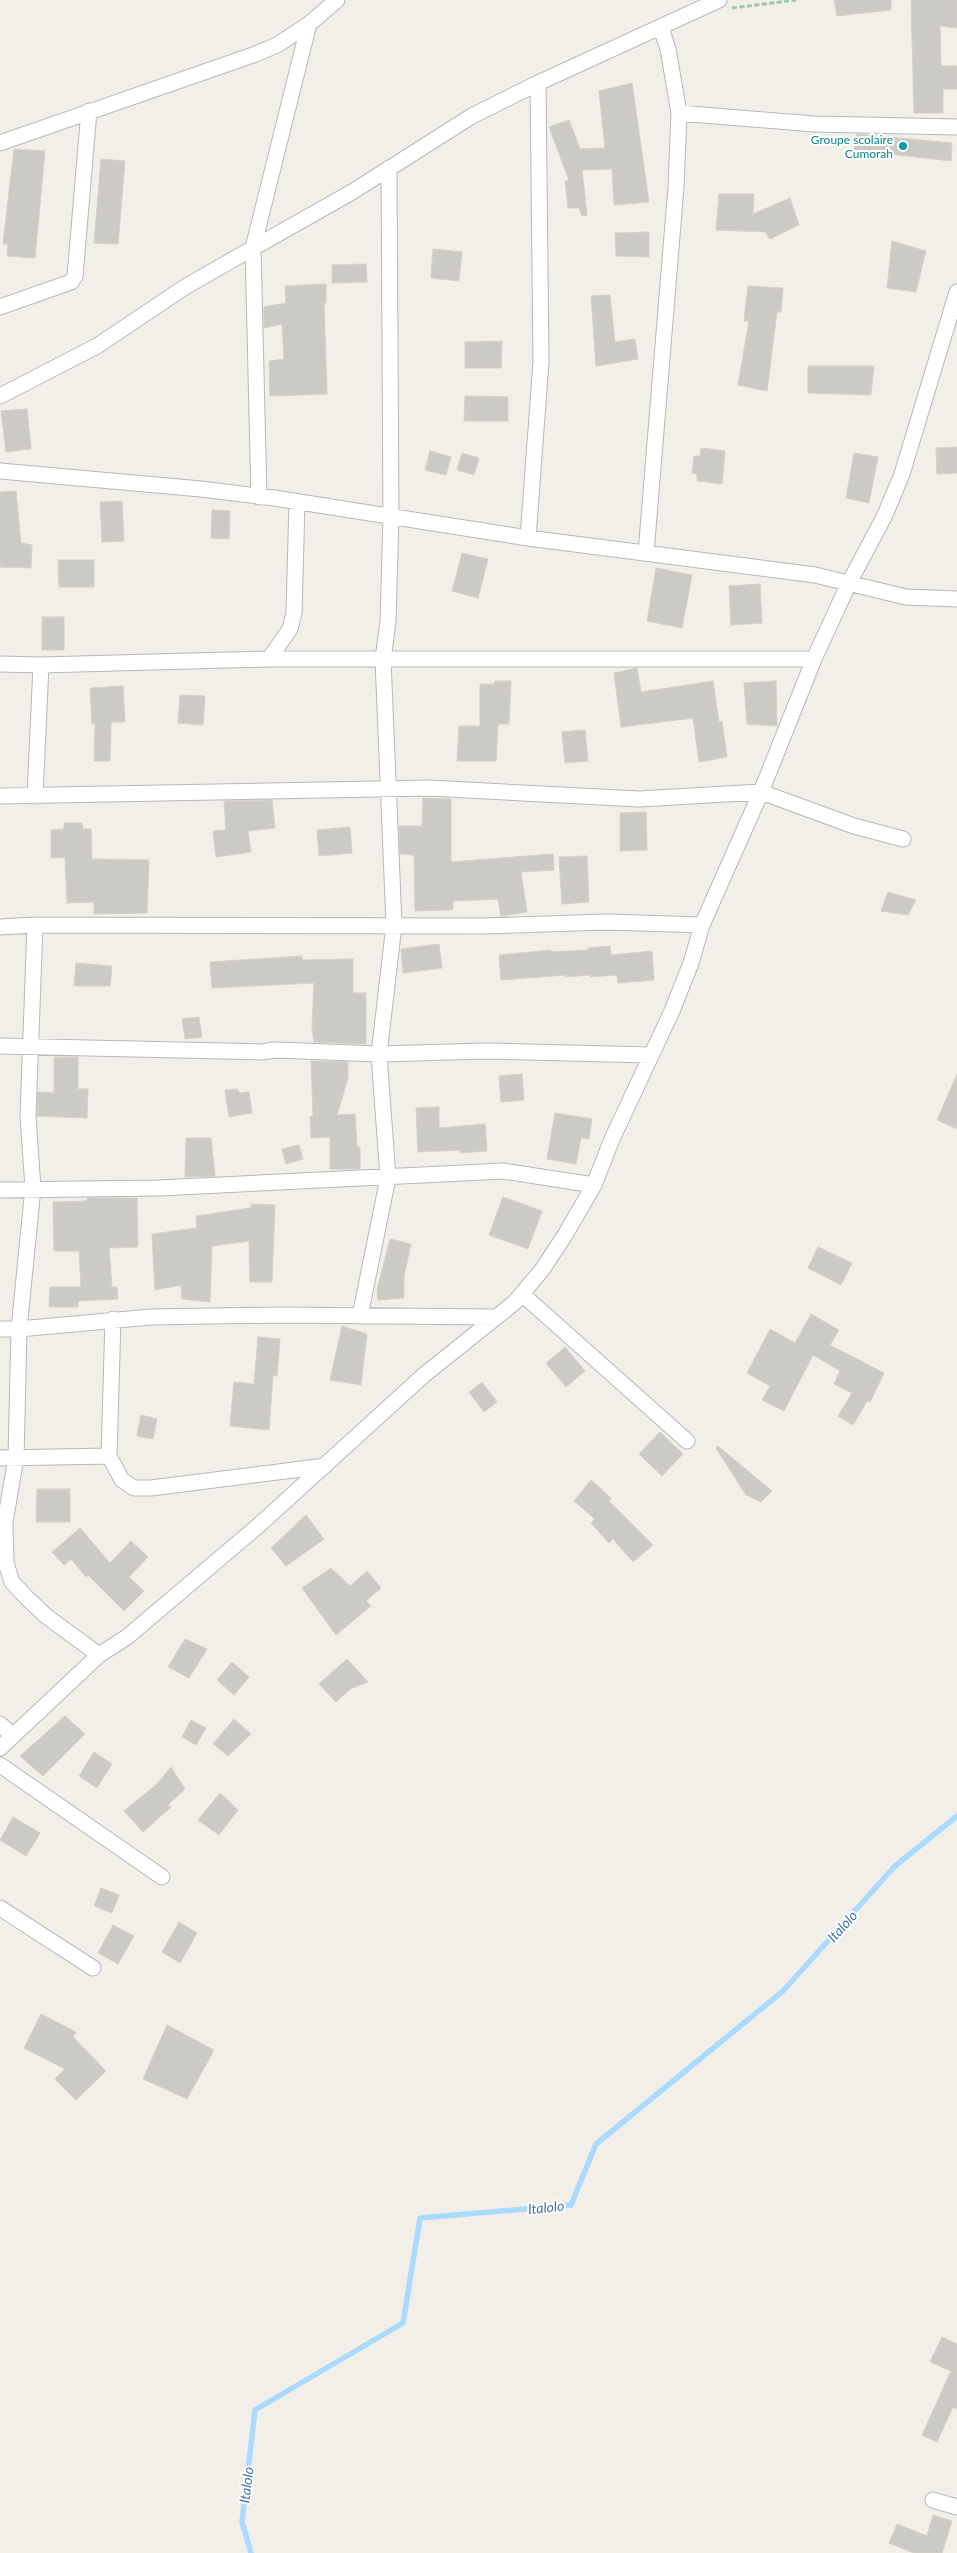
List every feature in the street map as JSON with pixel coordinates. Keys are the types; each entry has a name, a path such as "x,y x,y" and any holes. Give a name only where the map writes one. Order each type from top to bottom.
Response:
{"street":[{"path":"0,143 277,45 309,24 337,0"},
{"path":"0,396 97,346 185,287 352,192 472,116 538,83 719,0"},
{"path":"259,497 253,248 309,24"},
{"path":"646,553 676,187 679,113 668,49 661,28"},
{"path":"528,538 541,362 538,83"},
{"path":"0,307 71,282 76,276 89,111"},
{"path":"679,113 814,124 957,127"},
{"path":"360,1316 388,1178 379,1054 394,926 390,790 383,659 388,622 391,517 388,168"},
{"path":"0,1748 99,1655 134,1631 325,1466 417,1381 496,1317 522,1294 542,1270 594,1185 682,987 702,926 761,792 814,659 849,583 885,515 902,474 957,292"},
{"path":"0,471 201,489 528,538 815,575 906,597 957,599"},
{"path":"269,659 290,630 294,613 297,502"},
{"path":"0,664 41,665 269,659 814,659"},
{"path":"35,796 41,665"},
{"path":"0,796 429,788 639,799 761,792 854,826 903,839"},
{"path":"0,927 35,925 483,926 606,922 702,926"},
{"path":"35,925 28,1116 33,1188 19,1329 16,1458 5,1522 6,1563 12,1582 46,1616 99,1655"},
{"path":"0,1046 30,1045 379,1054 486,1051 651,1055"},
{"path":"0,1190 33,1188 159,1188 504,1171 594,1185"},
{"path":"522,1294 687,1441"},
{"path":"0,1329 19,1329 113,1319 250,1315 496,1317"},
{"path":"113,1319 109,1456 122,1480 134,1488 151,1488 325,1466"},
{"path":"0,1458 109,1456"},
{"path":"0,1724 13,1736"},
{"path":"0,1765 162,1877"},
{"path":"0,1908 93,1968"},
{"path":"933,2500 957,2507"}],"building":[{"path":"834,0 891,0 891,10 837,16"},
{"path":"911,0 957,0 957,28 940,26 941,66 957,66 957,89 943,89 943,113 914,113"},
{"path":"632,83 649,202 614,205 612,169 582,170 587,215 582,216 579,208 568,208 565,181 569,180 549,127 569,120 580,149 605,148 599,91"},
{"name":"Groupe scolaire Cumorah","path":"857,134 952,143 951,161 854,150"},
{"path":"14,149 45,151 35,258 7,256 8,244 3,244"},
{"path":"101,159 125,161 118,244 94,243"},
{"path":"719,194 754,194 753,214 790,198 799,225 770,239 765,232 716,230"},
{"path":"649,232 649,257 616,256 615,233"},
{"path":"892,241 926,251 916,292 887,288"},
{"path":"433,249 462,252 459,281 431,278"},
{"path":"366,264 367,282 332,283 332,265"},
{"path":"326,284 326,303 324,303 327,394 270,396 269,361 284,359 282,324 264,328 264,307 286,303 285,286"},
{"path":"748,286 783,288 781,312 777,312 767,391 738,385 749,321 744,321"},
{"path":"610,295 615,342 635,339 638,359 596,366 591,296"},
{"path":"502,341 501,368 465,368 465,342"},
{"path":"808,366 874,366 871,395 808,393"},
{"path":"465,396 508,397 508,421 464,421"},
{"path":"27,409 31,449 6,452 1,411"},
{"path":"957,447 957,473 937,474 936,448"},
{"path":"701,448 725,451 722,484 697,481 697,474 692,473 694,456 700,456"},
{"path":"430,451 451,457 446,475 425,470"},
{"path":"462,453 479,458 474,475 457,470"},
{"path":"854,453 878,457 869,503 846,498"},
{"path":"16,491 21,543 32,545 31,568 0,567 0,492"},
{"path":"122,501 124,541 102,542 100,502"},
{"path":"212,510 230,511 229,539 211,538"},
{"path":"462,553 488,559 478,598 452,591"},
{"path":"58,560 94,560 94,587 59,587"},
{"path":"656,568 692,575 682,628 647,621"},
{"path":"760,584 762,623 731,625 729,586"},
{"path":"42,617 64,617 64,650 42,650"},
{"path":"637,668 641,692 713,681 719,722 722,721 727,757 699,762 693,718 621,727 614,673"},
{"path":"495,681 511,681 509,724 498,724 496,761 457,761 459,726 480,726 480,684 494,684"},
{"path":"776,681 777,726 747,724 744,683"},
{"path":"123,686 125,722 111,722 110,761 94,761 95,723 92,724 90,688"},
{"path":"180,695 205,696 203,725 178,723"},
{"path":"585,730 588,761 565,763 562,732"},
{"path":"423,798 451,799 451,862 553,854 554,870 521,872 527,912 501,916 498,899 453,901 453,910 415,911 414,855 400,854 399,826 422,826"},
{"path":"272,800 275,828 248,831 251,852 216,857 213,831 226,830 224,801"},
{"path":"646,812 647,850 620,851 620,813"},
{"path":"64,823 82,823 83,829 91,829 92,859 149,860 147,913 94,914 94,902 67,903 65,857 51,858 51,830 64,829"},
{"path":"350,827 352,853 319,856 317,830"},
{"path":"587,856 589,902 562,904 559,857"},
{"path":"888,892 916,900 908,915 881,911"},
{"path":"439,944 442,968 403,973 401,949"},
{"path":"610,946 611,955 652,951 654,980 618,983 617,975 565,977 566,975 501,980 499,955 551,950 551,952 588,950 588,948"},
{"path":"302,956 302,960 353,959 353,993 366,993 366,1044 314,1042 312,1028 314,983 212,988 210,962"},
{"path":"76,963 112,966 110,986 74,986"},
{"path":"199,1017 202,1037 185,1039 182,1019"},
{"path":"54,1057 78,1057 78,1089 88,1089 87,1118 37,1116 38,1092 54,1093"},
{"path":"311,1061 348,1062 348,1078 337,1115 355,1114 357,1147 360,1147 360,1169 330,1169 330,1137 311,1138 310,1116 313,1116"},
{"path":"522,1074 524,1100 501,1102 499,1076"},
{"path":"957,1074 957,1129 937,1120"},
{"path":"237,1089 240,1093 249,1092 252,1113 229,1117 225,1090"},
{"path":"439,1107 439,1128 485,1124 487,1151 460,1153 460,1150 418,1152 416,1108"},
{"path":"555,1113 592,1119 589,1139 581,1138 576,1164 547,1159"},
{"path":"186,1138 211,1138 215,1176 185,1177"},
{"path":"299,1145 303,1159 286,1164 282,1149"},
{"path":"503,1197 542,1211 528,1249 489,1235"},
{"path":"87,1198 137,1198 138,1247 109,1248 112,1287 117,1287 118,1299 78,1301 78,1307 49,1307 50,1287 81,1287 79,1251 54,1251 53,1202 87,1201"},
{"path":"251,1204 275,1205 272,1282 250,1282 249,1241 212,1246 210,1302 182,1299 181,1285 155,1290 152,1234 197,1228 196,1216 251,1208"},
{"path":"390,1239 411,1244 404,1276 404,1298 378,1300 377,1290"},
{"path":"818,1247 852,1263 841,1285 808,1268"},
{"path":"811,1314 839,1330 830,1345 884,1373 870,1402 867,1401 853,1425 838,1416 852,1393 834,1384 840,1371 813,1355 784,1411 762,1400 770,1386 747,1373 770,1329 795,1343"},
{"path":"342,1326 367,1334 361,1385 330,1380"},
{"path":"258,1337 280,1339 277,1376 273,1375 269,1430 230,1426 234,1382 254,1384"},
{"path":"565,1347 585,1371 566,1387 546,1363"},
{"path":"482,1382 497,1402 484,1412 469,1392"},
{"path":"141,1415 157,1419 153,1439 137,1436"},
{"path":"660,1432 683,1454 662,1476 639,1454"},
{"path":"718,1446 772,1491 761,1502 746,1495 716,1448"},
{"path":"591,1480 611,1498 609,1501 653,1545 633,1562 613,1539 609,1543 591,1523 595,1519 574,1501"},
{"path":"37,1489 70,1489 70,1522 36,1522"},
{"path":"306,1515 324,1539 286,1566 271,1548"},
{"path":"80,1528 110,1563 131,1541 148,1557 129,1577 144,1591 124,1611 88,1575 86,1577 71,1559 64,1565 52,1552"},
{"path":"331,1568 350,1586 367,1571 381,1588 366,1601 371,1606 336,1635 302,1588"},
{"path":"185,1639 207,1649 189,1678 168,1667"},
{"path":"347,1659 368,1682 350,1689 336,1702 319,1684"},
{"path":"232,1662 249,1677 234,1695 217,1680"},
{"path":"65,1716 85,1734 43,1776 20,1756"},
{"path":"234,1719 251,1734 228,1756 213,1744"},
{"path":"191,1720 206,1728 196,1745 182,1737"},
{"path":"94,1752 112,1764 97,1788 79,1776"},
{"path":"171,1767 185,1789 168,1805 171,1807 143,1832 124,1811 156,1785"},
{"path":"220,1793 238,1810 219,1835 198,1820"},
{"path":"13,1817 40,1833 26,1856 0,1840"},
{"path":"101,1888 119,1895 112,1913 94,1906"},
{"path":"179,1922 197,1933 180,1963 162,1952"},
{"path":"113,1925 134,1936 118,1964 98,1953"},
{"path":"41,2014 76,2032 73,2037 106,2071 76,2100 55,2079 65,2069 24,2048"},
{"path":"167,2025 214,2050 187,2099 143,2079"},
{"path":"942,2337 957,2344 957,2409 953,2407 937,2442 922,2435 951,2371 930,2362"},
{"path":"933,2515 952,2521 942,2553 914,2553 889,2543 897,2524 927,2536"}],"waterway":[{"name":"Italolo","path":"251,2553 242,2522 255,2410 403,2323 420,2218 571,2205 596,2144 783,1991 895,1866 957,1816"}],"place":[{"name":"Groupe scolaire Cumorah","path":"903,146"}]}
